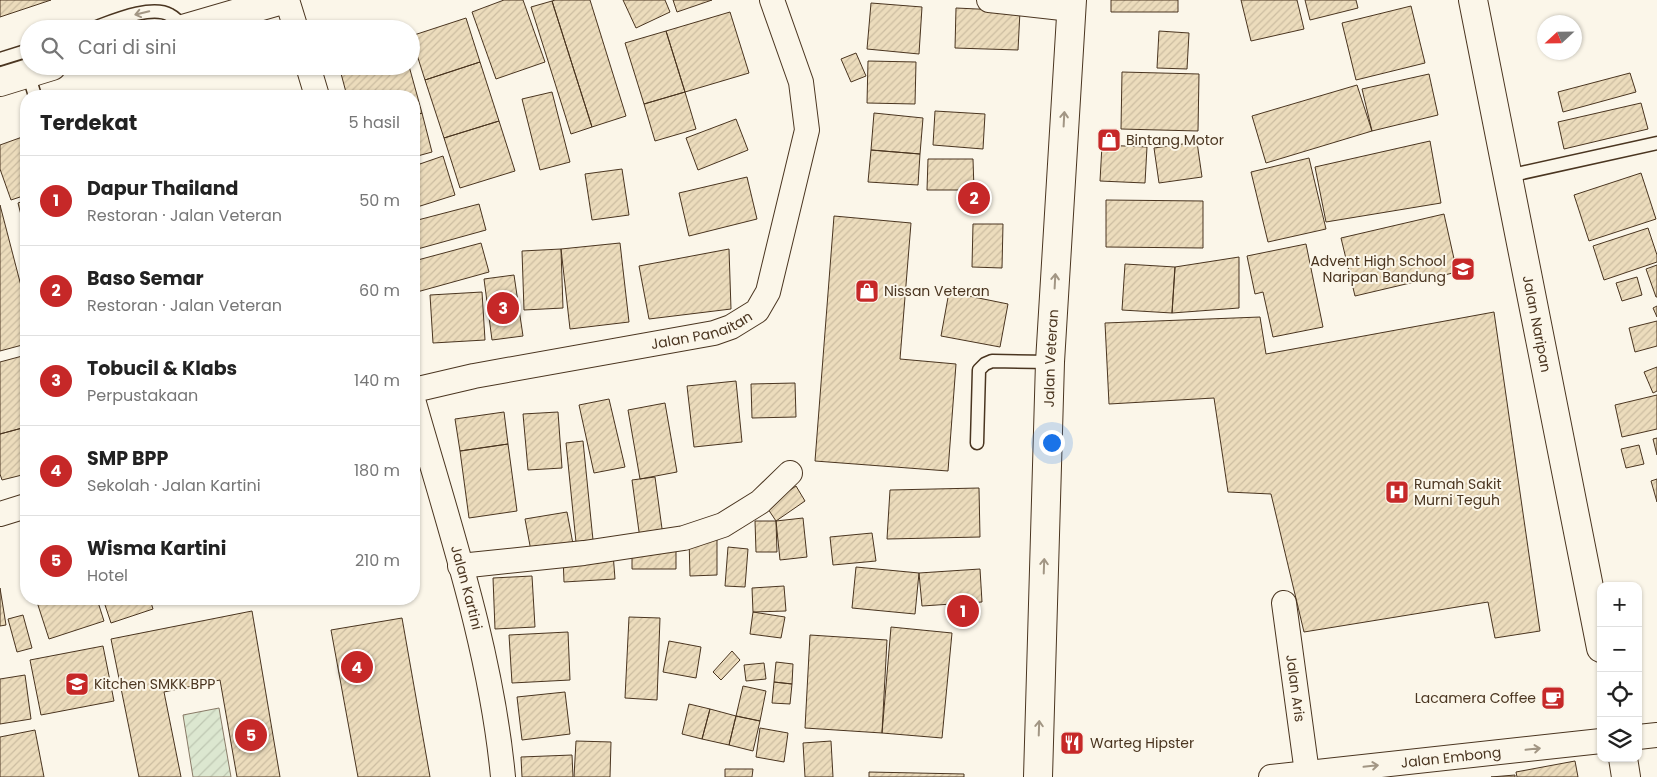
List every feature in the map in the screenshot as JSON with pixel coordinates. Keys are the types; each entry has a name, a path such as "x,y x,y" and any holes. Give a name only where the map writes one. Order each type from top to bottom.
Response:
{"main road":[{"path":"214,20 282,0"},
{"name":"Jalan Naripan","path":"1473,0 1597,628"},
{"name":"Jalan Veteran","path":"1038,777 1050,362 1071,4"},
{"path":"0,82 23,75"},
{"path":"1623,762 1626,777"}],"street":[{"path":"287,0 293,20"},
{"name":"Jalan Panaitan","path":"420,389 474,376 714,333 731,326 757,311 768,292 807,130 801,82 772,0"},
{"path":"989,0 1071,4"},
{"path":"311,75 315,90"},
{"name":"Jalan Kartini","path":"420,424 481,642 499,735 503,777"},
{"path":"460,566 584,553 684,538 723,525 760,502 790,473"},
{"path":"0,514 20,508"},
{"name":"Jalan Aris","path":"1284,603 1307,773"},
{"path":"1642,737 1657,736"},
{"name":"Jalan Embong","path":"1271,777 1597,741"}],"lane":[{"path":"116,20 152,10 168,14 178,20"},
{"path":"0,59 20,66"},
{"path":"1508,176 1657,143"},
{"path":"977,442 979,370 985,364 992,361 1050,362"}],"green space":[{"path":"219,708 231,777 193,777 183,715"}],"building":[{"path":"0,0 51,0 0,17"},
{"path":"504,0 523,0 545,62 496,79 472,12"},
{"path":"590,0 626,116 592,127 552,1"},
{"path":"623,0 665,0 670,12 636,28"},
{"path":"673,0 712,0 677,12"},
{"path":"1111,0 1178,0 1178,12 1111,12"},
{"path":"1241,0 1297,0 1304,29 1251,41"},
{"path":"1305,0 1356,0 1358,8 1310,20"},
{"path":"552,1 592,127 571,134 531,7"},
{"path":"871,3 922,7 919,54 867,49"},
{"path":"1411,6 1425,63 1356,80 1342,23"},
{"path":"956,8 1020,11 1018,50 955,48"},
{"path":"730,12 749,73 685,92 666,31"},
{"path":"466,18 480,62 425,80 420,64 420,33"},
{"path":"666,31 685,92 644,104 625,43"},
{"path":"1159,31 1189,33 1187,69 1157,68"},
{"path":"856,53 866,76 851,82 841,59"},
{"path":"868,61 916,62 915,104 867,103"},
{"path":"480,62 499,121 444,138 425,80"},
{"path":"1122,72 1199,74 1198,131 1121,129"},
{"path":"1630,73 1636,92 1563,112 1558,92"},
{"path":"1429,74 1438,115 1372,131 1362,89"},
{"path":"341,75 411,75 416,90 345,90"},
{"path":"1357,85 1372,131 1266,163 1252,116"},
{"path":"552,92 570,162 540,170 522,99"},
{"path":"685,92 696,129 655,141 644,104"},
{"path":"1641,103 1648,129 1564,149 1558,122"},
{"path":"935,111 985,114 983,149 933,145"},
{"path":"422,113 432,152 420,155 420,114"},
{"path":"874,113 923,118 920,154 871,150"},
{"path":"736,119 748,150 698,170 686,138"},
{"path":"499,121 515,171 460,188 444,138"},
{"path":"20,138 20,197 11,200 0,169 0,145"},
{"path":"1430,141 1441,203 1326,222 1315,167"},
{"path":"1197,142 1202,177 1159,183 1154,148"},
{"path":"1102,145 1147,147 1145,183 1100,181"},
{"path":"871,150 920,154 918,185 868,182"},
{"path":"443,156 455,195 420,206 420,164"},
{"path":"1309,158 1326,229 1268,242 1251,172"},
{"path":"928,159 973,159 974,190 927,190"},
{"path":"622,169 629,215 592,220 585,174"},
{"path":"1641,173 1656,219 1589,241 1574,195"},
{"path":"747,177 757,219 689,236 679,193"},
{"path":"1106,200 1203,201 1203,248 1106,247"},
{"path":"479,204 486,230 420,248 420,219"},
{"path":"0,205 20,282 20,346 0,351"},
{"path":"1444,214 1457,272 1355,296 1341,238"},
{"name":"Nissan Veteran","path":"834,216 911,223 900,359 956,364 948,471 815,461"},
{"path":"973,224 1003,224 1002,268 972,267"},
{"path":"1648,228 1657,255 1657,262 1604,280 1593,246"},
{"path":"481,243 489,272 420,291 420,259"},
{"path":"620,243 629,322 570,329 561,249"},
{"path":"1306,244 1323,327 1273,337 1263,292 1255,294 1247,256"},
{"path":"561,249 563,308 524,310 522,251"},
{"path":"729,249 731,309 649,319 639,266"},
{"path":"1239,257 1239,308 1172,313 1175,267"},
{"path":"1125,264 1175,267 1172,313 1122,310"},
{"path":"1657,265 1657,297 1656,297 1646,269"},
{"path":"514,275 523,336 492,340 484,279"},
{"path":"1637,277 1642,295 1622,301 1616,283"},
{"path":"482,292 485,340 433,343 430,295"},
{"path":"949,292 1008,304 1000,347 941,336"},
{"path":"1657,306 1657,317 1653,308"},
{"name":"Rumah Sakit Murni Teguh","path":"1494,312 1540,631 1495,638 1488,602 1304,632 1271,494 1228,492 1214,398 1109,404 1105,323 1260,317 1266,354"},
{"path":"1657,321 1657,346 1635,352 1629,328"},
{"path":"20,357 20,429 0,434 0,362"},
{"path":"1657,367 1657,391 1653,393 1644,372"},
{"path":"736,381 742,442 694,447 687,386"},
{"path":"795,383 796,417 752,418 751,384"},
{"path":"1657,395 1657,429 1622,437 1615,405"},
{"path":"609,399 625,467 594,473 579,405"},
{"path":"665,403 677,472 640,479 628,410"},
{"path":"504,412 508,444 460,451 455,419"},
{"path":"558,412 562,468 528,470 523,414"},
{"path":"20,429 20,476 2,480 0,474 0,434"},
{"path":"1657,438 1657,455 1653,439"},
{"path":"583,441 593,540 576,542 566,443"},
{"path":"508,444 517,511 469,518 460,451"},
{"path":"1639,445 1644,464 1626,468 1621,449"},
{"path":"655,477 663,536 640,539 632,480"},
{"path":"1657,479 1657,502 1651,481"},
{"path":"796,486 805,501 776,521 766,506"},
{"path":"979,488 980,537 887,539 890,490"},
{"path":"567,512 573,544 531,551 525,519"},
{"path":"803,518 807,557 780,560 776,521"},
{"path":"755,521 776,521 777,552 756,552"},
{"path":"872,533 876,561 833,565 830,537"},
{"path":"717,537 717,575 690,576 689,538"},
{"path":"632,547 676,548 676,569 632,569"},
{"path":"728,547 748,549 745,587 725,586"},
{"path":"613,553 615,579 564,582 563,556"},
{"path":"856,567 919,573 915,614 852,608"},
{"path":"980,569 982,602 922,606 919,573"},
{"path":"532,576 535,627 495,629 493,578"},
{"path":"784,586 786,611 753,612 752,588"},
{"path":"0,588 6,625 0,626"},
{"path":"38,605 99,605 104,621 49,639"},
{"path":"105,605 152,605 153,609 111,623"},
{"path":"252,611 280,777 237,777 220,680 164,692 181,777 139,777 111,639"},
{"path":"753,612 785,617 781,638 750,634"},
{"path":"23,615 32,648 17,652 8,619"},
{"path":"629,617 660,618 657,700 625,698"},
{"path":"402,618 430,777 358,777 331,630"},
{"path":"891,627 952,633 942,738 882,733"},
{"path":"568,632 570,680 512,683 509,635"},
{"path":"810,635 887,640 882,733 805,728"},
{"path":"669,641 701,647 696,678 663,672"},
{"path":"103,646 114,701 41,715 30,660"},
{"path":"732,651 740,660 721,680 713,672"},
{"path":"776,662 793,664 792,684 774,682"},
{"path":"764,663 766,679 746,681 744,665"},
{"path":"25,675 31,719 0,724 0,679"},
{"path":"774,682 792,684 790,704 772,703"},
{"path":"743,686 766,691 760,721 736,716"},
{"path":"565,692 570,734 522,740 517,697"},
{"path":"689,704 710,709 702,739 682,734"},
{"path":"710,709 736,716 729,745 702,739"},
{"path":"736,716 760,721 753,751 729,745"},
{"path":"760,728 788,733 784,762 756,757"},
{"path":"35,730 44,777 0,777 0,737"},
{"path":"576,741 611,742 610,777 574,777"},
{"path":"831,741 833,777 805,777 803,743"},
{"path":"572,755 573,777 522,777 521,757"},
{"path":"1575,761 1578,777 1517,777 1516,772"},
{"path":"725,769 753,769 752,777 725,777"},
{"path":"869,772 964,774 964,777 869,777"},
{"path":"1515,775 1515,777 1491,777"}],"place":[{"name":"Bintang Motor","path":"1109,140"},
{"name":"Baso Semar","path":"974,198"},
{"name":"Advent High School Naripan Bandung","path":"1463,269"},
{"name":"Nissan Veteran","path":"867,291"},
{"name":"Tobucil & Klabs","path":"503,308"},
{"name":"Rumah Sakit Murni Teguh","path":"1397,492"},
{"name":"Dapur Thailand","path":"963,611"},
{"name":"SMP BPP","path":"357,667"},
{"name":"Kitchen SMKK BPP","path":"77,684"},
{"name":"Lacamera Coffee","path":"1553,698"},
{"name":"Wisma Kartini","path":"251,735"},
{"name":"Warteg Hipster","path":"1072,743"}]}
